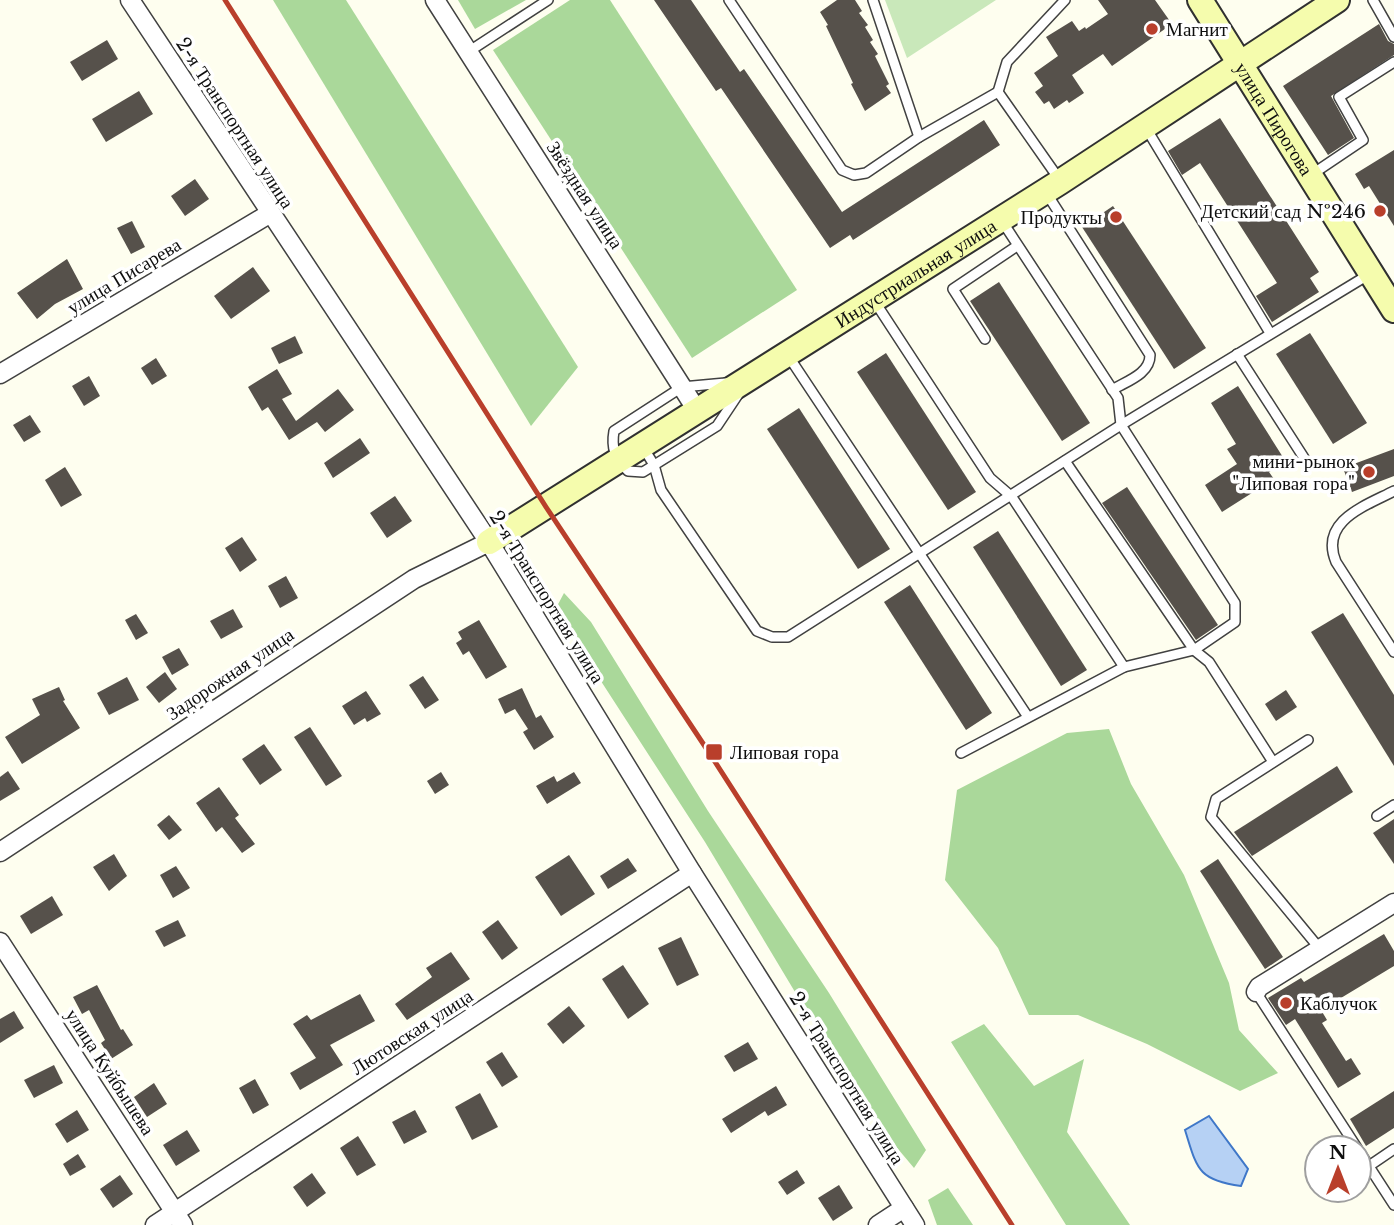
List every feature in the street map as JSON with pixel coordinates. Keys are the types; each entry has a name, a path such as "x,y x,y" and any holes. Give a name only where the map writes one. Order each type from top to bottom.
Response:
{"street":[{"name":"2-я Транспортная улица","path":"130,0 269,214 489,542 692,873 915,1225"},
{"name":"Звёздная улица","path":"435,0 698,412"},
{"name":"улица Пирогова","path":"1200,0 1394,310"},
{"name":"Индустриальная улица","path":"489,542 619,462 648,456 698,412 1241,66 1337,0"},
{"name":"улица Писарева","path":"0,374 269,214"},
{"name":"Задорожная улица","path":"0,852 393,592 450,559 489,542"},
{"name":"Лютовская улица","path":"155,1225 179,1219 692,873"},
{"path":"1256,992 1259,987 1394,903"},
{"name":"улица Куйбышева","path":"0,942 179,1219"},
{"path":"878,1225 904,1208"}],"lane":[{"path":"468,52 548,0"},
{"path":"729,0 842,170 855,175 866,173 919,137 998,92 1007,62 1065,0"},
{"path":"873,0 919,137"},
{"path":"1373,0 1394,37"},
{"path":"1309,176 1363,140 1339,97 1394,62"},
{"path":"998,92 1150,355 1150,364 1145,371 1112,390"},
{"path":"1146,127 1270,333"},
{"path":"961,753 1124,667 1194,650 1235,622 1235,603 1122,425 1118,398 1002,219"},
{"path":"985,339 953,289 1017,246"},
{"path":"747,381 717,426 648,456 661,490 757,631 772,637 788,638 1122,425 1370,274"},
{"path":"874,301 896,339 990,478 1012,497 1124,667"},
{"path":"1237,354 1306,461"},
{"path":"788,355 1028,717"},
{"path":"619,462 612,443 614,431 682,387 747,381"},
{"path":"1065,461 1194,650 1209,662 1273,762"},
{"path":"1394,491 1346,517 1334,531 1332,545 1336,562 1394,652"},
{"path":"1308,740 1216,799 1211,817 1320,949"},
{"path":"1377,816 1394,805"},
{"path":"1256,992 1348,1134"},
{"path":"1373,1163 1394,1149"},
{"path":"1373,1172 1394,1205"}],"green space":[{"path":"273,0 346,0 578,367 531,426"},
{"path":"458,0 526,0 475,29"},
{"path":"570,0 610,0 797,290 692,358 493,50"},
{"path":"885,0 996,0 907,58"},
{"path":"564,593 591,622 708,811 829,993 926,1150 914,1168 867,1112 705,842 555,610"},
{"path":"1109,729 1131,784 1184,875 1229,983 1239,1030 1278,1073 1240,1091 1147,1044 1078,1015 1029,1015 998,948 945,880 957,790 1067,733"},
{"path":"984,1024 1034,1086 1084,1059 1067,1132 1130,1225 1066,1225 951,1042"},
{"path":"948,1188 973,1225 937,1225 928,1200"}],"water":[{"path":"1209,1116 1248,1169 1241,1186 1207,1176 1196,1163 1185,1130"}],"building":[{"path":"654,0 691,0 740,72 744,69 842,212 984,120 1000,145 853,240 850,235 830,248 721,88 716,91"},
{"path":"837,0 855,0 862,11 859,13 868,25 865,27 873,40 870,42 878,54 875,56 889,84 886,86 891,93 865,111 820,12"},
{"path":"1098,0 1155,0 1172,24 1112,66 1103,54 1072,75 1084,93 1054,109 1049,101 1044,104 1035,92 1043,86 1034,73 1058,56 1046,37 1072,21 1079,31 1085,27 1086,29 1108,14"},
{"path":"1379,24 1388,41 1394,44 1394,55 1331,96 1354,138 1328,155 1283,86"},
{"path":"107,40 118,59 82,81 70,62"},
{"path":"139,91 153,114 106,142 92,119"},
{"path":"1220,118 1319,272 1310,278 1319,292 1272,322 1256,296 1277,283 1200,163 1182,175 1168,151"},
{"path":"1394,150 1394,226 1369,186 1364,189 1355,174"},
{"path":"195,179 209,199 185,216 171,196"},
{"path":"1113,206 1206,348 1174,369 1082,227"},
{"path":"132,221 145,247 131,254 117,228"},
{"path":"67,259 83,289 55,304 37,319 17,293"},
{"path":"253,267 270,291 231,319 214,296"},
{"path":"999,282 1090,423 1062,441 970,301"},
{"path":"1310,333 1367,423 1333,444 1276,354"},
{"path":"295,336 303,353 279,364 271,348"},
{"path":"886,353 976,492 948,510 857,372"},
{"path":"156,358 167,376 152,385 141,368"},
{"path":"277,369 292,394 282,399 296,421 338,389 354,410 325,432 317,422 289,440 268,407 262,411 248,387"},
{"path":"89,376 100,396 84,406 72,386"},
{"path":"1238,386 1286,462 1269,472 1274,479 1222,512 1205,485 1237,464 1227,449 1236,444 1211,403"},
{"path":"799,408 890,549 858,569 767,429"},
{"path":"30,415 41,432 24,442 13,425"},
{"path":"360,438 370,453 333,478 324,463"},
{"name":"мини-рынок \"Липовая гора\"","path":"1394,449 1394,476 1352,492 1343,468"},
{"path":"65,467 82,495 61,507 45,480"},
{"path":"1127,487 1218,625 1196,640 1102,503"},
{"path":"395,496 412,521 387,538 370,513"},
{"path":"998,531 1087,670 1061,686 973,547"},
{"path":"242,537 257,560 240,572 225,548"},
{"path":"286,576 298,598 280,608 268,586"},
{"path":"910,585 992,713 966,730 884,602"},
{"path":"233,609 243,627 221,639 210,621"},
{"path":"1343,613 1394,695 1394,766 1311,632"},
{"path":"136,614 148,633 136,640 125,620"},
{"path":"479,620 507,667 486,679 469,651 463,655 456,643 462,639 458,632"},
{"path":"179,648 189,665 172,675 162,657"},
{"path":"165,672 177,689 159,703 146,687"},
{"path":"423,676 439,700 425,709 409,685"},
{"path":"127,677 139,700 109,715 97,693"},
{"path":"59,687 65,700 63,701 80,728 22,764 5,737 40,715 32,699"},
{"path":"522,688 536,718 541,715 554,737 534,750 523,732 528,729 515,709 505,714 498,699"},
{"path":"1286,690 1297,707 1276,721 1265,704"},
{"path":"366,691 381,714 367,722 365,718 354,725 342,706"},
{"path":"310,727 342,776 326,786 294,737"},
{"path":"264,744 282,770 260,785 242,759"},
{"path":"1337,766 1353,792 1252,856 1234,832"},
{"path":"8,771 20,789 0,801 0,777"},
{"path":"441,772 449,785 435,794 427,781"},
{"path":"574,772 581,783 547,804 536,786 554,776 557,782"},
{"path":"219,787 239,815 235,818 255,844 242,853 222,827 216,832 196,803"},
{"path":"169,815 182,830 169,840 157,825"},
{"path":"1394,819 1394,864 1373,833"},
{"path":"114,854 127,876 109,891 93,867"},
{"path":"569,855 595,894 561,916 535,877"},
{"path":"628,858 637,871 608,889 600,876"},
{"path":"1218,859 1283,957 1265,969 1200,871"},
{"path":"176,866 190,888 173,898 160,875"},
{"path":"52,896 63,915 31,934 20,916"},
{"path":"178,920 186,936 164,947 155,931"},
{"path":"498,920 518,948 502,960 482,932"},
{"path":"1384,934 1394,951 1394,966 1321,1010 1327,1020 1322,1023 1346,1061 1351,1058 1361,1074 1338,1088 1295,1019 1286,1025 1268,998 1301,978 1304,982"},
{"path":"681,937 699,975 677,986 658,948"},
{"path":"451,952 470,979 407,1020 395,1004 432,977 426,968"},
{"path":"623,965 649,1004 628,1019 602,979"},
{"path":"97,985 121,1030 123,1029 133,1045 111,1059 101,1043 105,1040 89,1010 82,1014 73,997"},
{"path":"360,994 375,1021 330,1045 343,1065 300,1090 290,1073 316,1058 293,1024 307,1015 311,1020"},
{"path":"569,1006 585,1026 563,1044 547,1024"},
{"path":"14,1011 24,1028 0,1043 0,1019"},
{"path":"748,1042 758,1059 734,1072 724,1056"},
{"path":"502,1052 518,1077 502,1087 486,1062"},
{"path":"54,1065 63,1083 34,1098 24,1080"},
{"path":"255,1079 269,1105 253,1114 239,1088"},
{"path":"154,1083 167,1104 147,1117 134,1097"},
{"path":"776,1086 787,1105 768,1116 765,1111 731,1133 722,1119"},
{"path":"1394,1091 1394,1128 1373,1142 1373,1134 1359,1134 1350,1119"},
{"path":"480,1093 498,1127 472,1140 455,1107"},
{"path":"77,1110 89,1130 67,1143 55,1124"},
{"path":"415,1110 427,1132 404,1144 392,1122"},
{"path":"187,1130 200,1151 176,1166 163,1145"},
{"path":"358,1136 376,1165 357,1176 340,1148"},
{"path":"78,1154 86,1167 70,1176 63,1164"},
{"path":"797,1170 805,1183 787,1195 778,1182"},
{"path":"312,1173 326,1193 307,1207 293,1187"},
{"path":"120,1175 133,1194 113,1208 100,1189"},
{"path":"839,1185 853,1208 833,1221 818,1198"}],"railway":[{"path":"225,0 546,507 710,754 1012,1225"}],"place":[{"name":"Магнит","path":"1152,29"},
{"name":"Детский сад №246","path":"1380,211"},
{"name":"Продукты","path":"1116,217"},
{"name":"мини-рынок \"Липовая гора\"","path":"1369,472"},
{"name":"Липовая гора","path":"714,752"},
{"name":"Каблучок","path":"1286,1003"}]}
